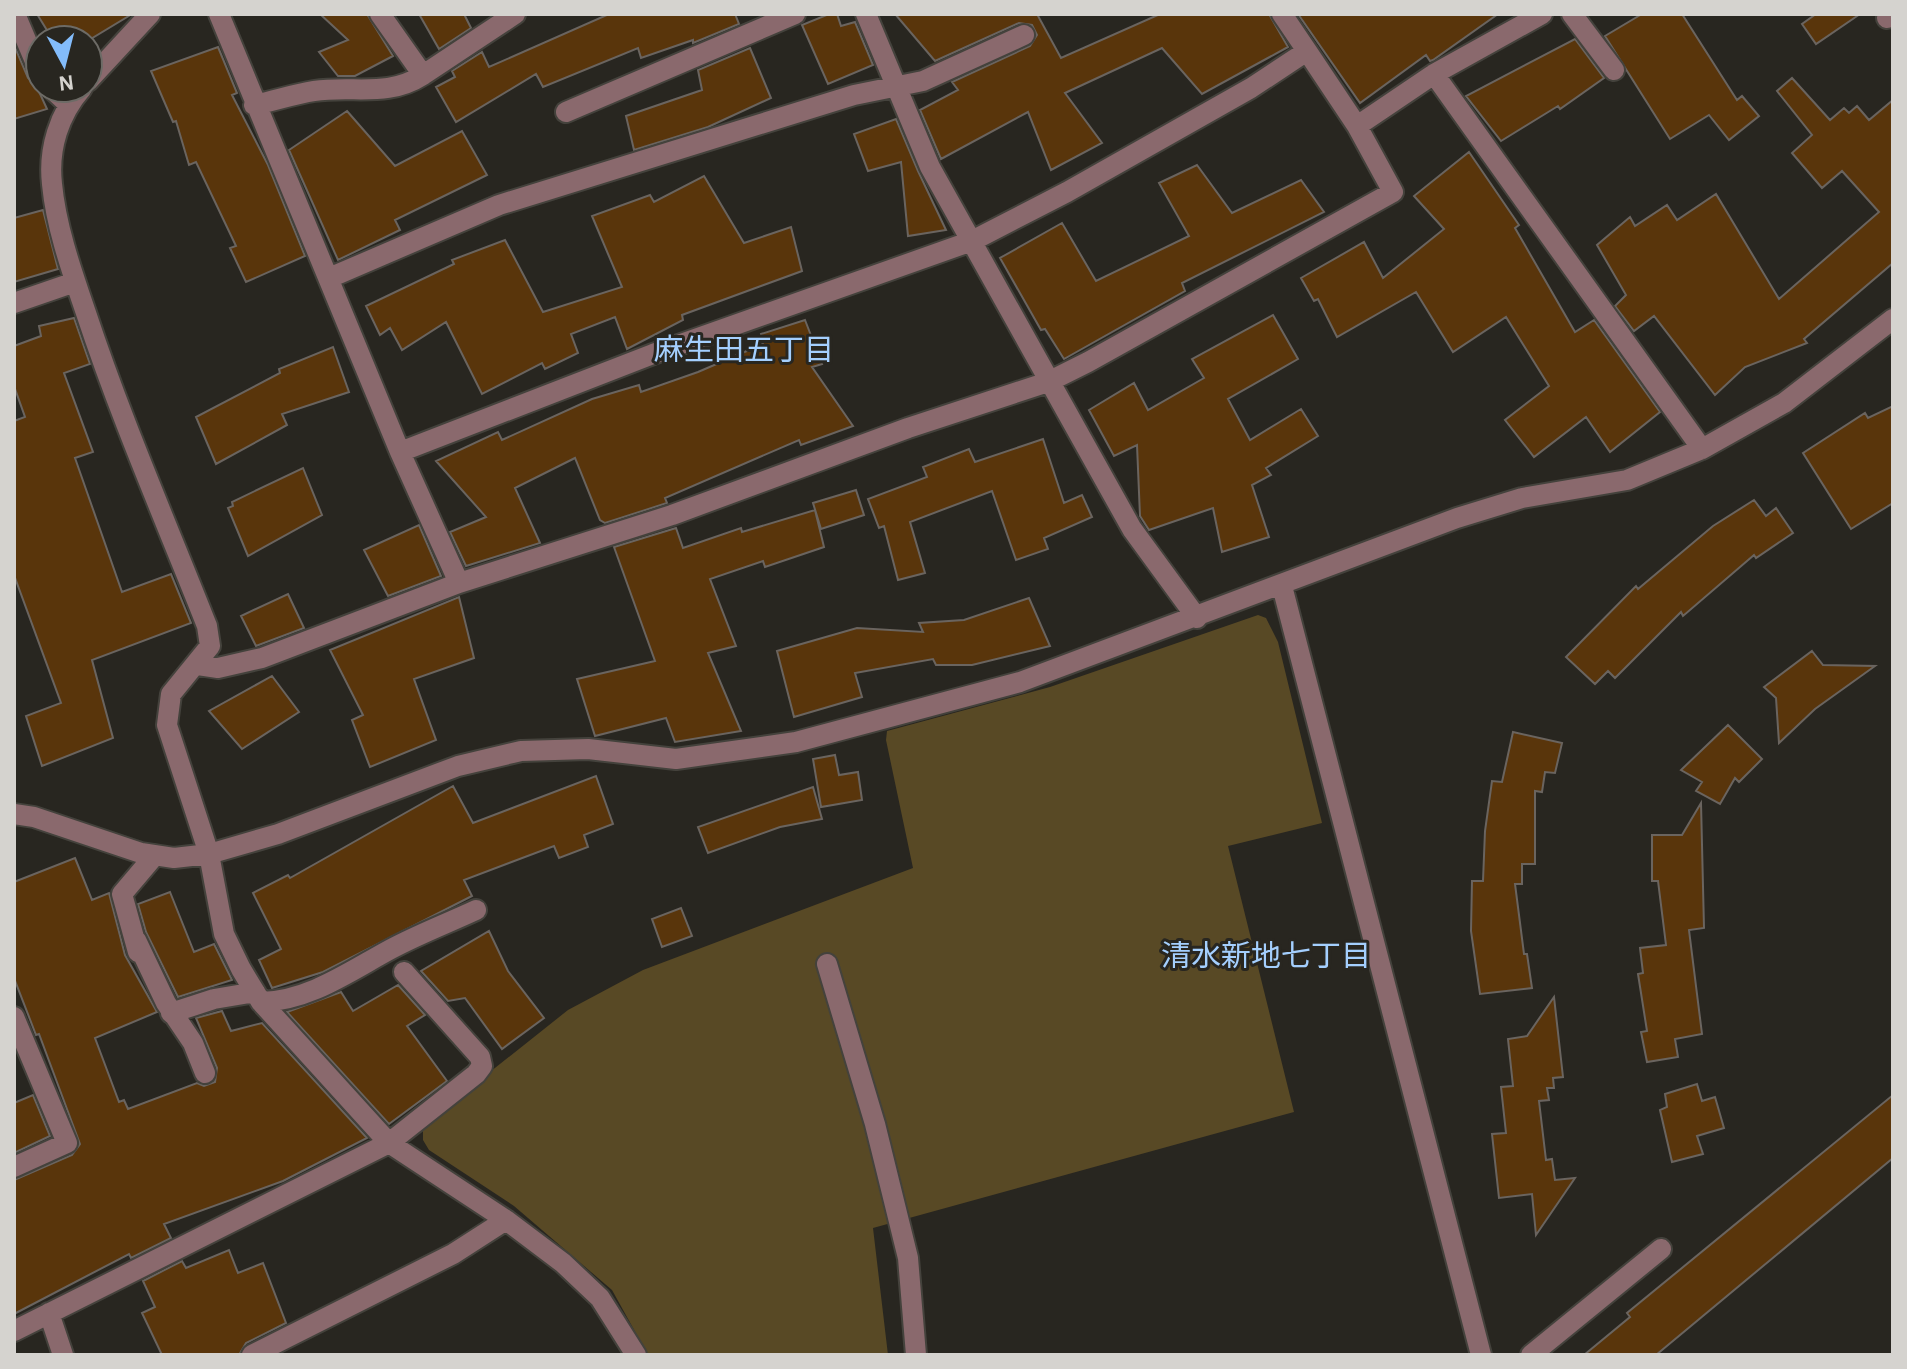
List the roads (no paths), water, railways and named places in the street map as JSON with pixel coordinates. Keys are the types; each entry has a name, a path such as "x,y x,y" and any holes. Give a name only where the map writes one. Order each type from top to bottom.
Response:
{"street":[{"path":"15,14 24,35"},
{"path":"104,64 150,14"},
{"path":"219,14 254,105 400,452 459,583"},
{"path":"380,14 423,75"},
{"path":"254,105 315,90 384,91 405,86 515,14"},
{"path":"566,112 795,14"},
{"path":"866,14 930,167 1132,529 1197,618"},
{"path":"198,665 218,668 262,658 459,583 672,515 908,428 1048,382 1393,192 1357,126 1282,14"},
{"path":"1357,126 1434,74 1542,14"},
{"path":"1572,14 1614,70"},
{"path":"329,278 499,205 854,95 897,89 935,76 1024,35"},
{"path":"400,452 653,354 972,241 1067,192 1251,88 1307,51"},
{"path":"1434,74 1702,449"},
{"path":"68,104 53,141 51,182 75,282 103,366 207,626 210,646 198,665 171,694 167,725 209,854 224,934 258,997 389,1143 506,1220 563,1263 600,1298 636,1355"},
{"path":"14,303 75,282"},
{"path":"14,814 174,858 209,854 278,834 458,766 521,751 588,749 676,759 796,742 1020,682 1457,518 1522,498 1627,480 1702,449 1784,403 1893,319"},
{"path":"1282,586 1481,1355"},
{"path":"155,855 122,894 136,940 171,1013 193,1043 205,1073"},
{"path":"171,1013 214,999 258,997 279,1002 305,994 429,930 476,910"},
{"path":"136,940 137,964"},
{"path":"827,964 875,1124 908,1258 916,1355"},
{"path":"14,1331 389,1143 482,1066 480,1057 466,1040 404,972"},
{"path":"14,1017 67,1143 14,1167"},
{"path":"252,1355 453,1254 506,1220"},
{"path":"1531,1355 1661,1249"},
{"path":"49,1313 63,1355"}],"district":[{"name":"麻生田五丁目","path":"744,350"},
{"name":"清水新地七丁目","path":"1266,956"}]}
